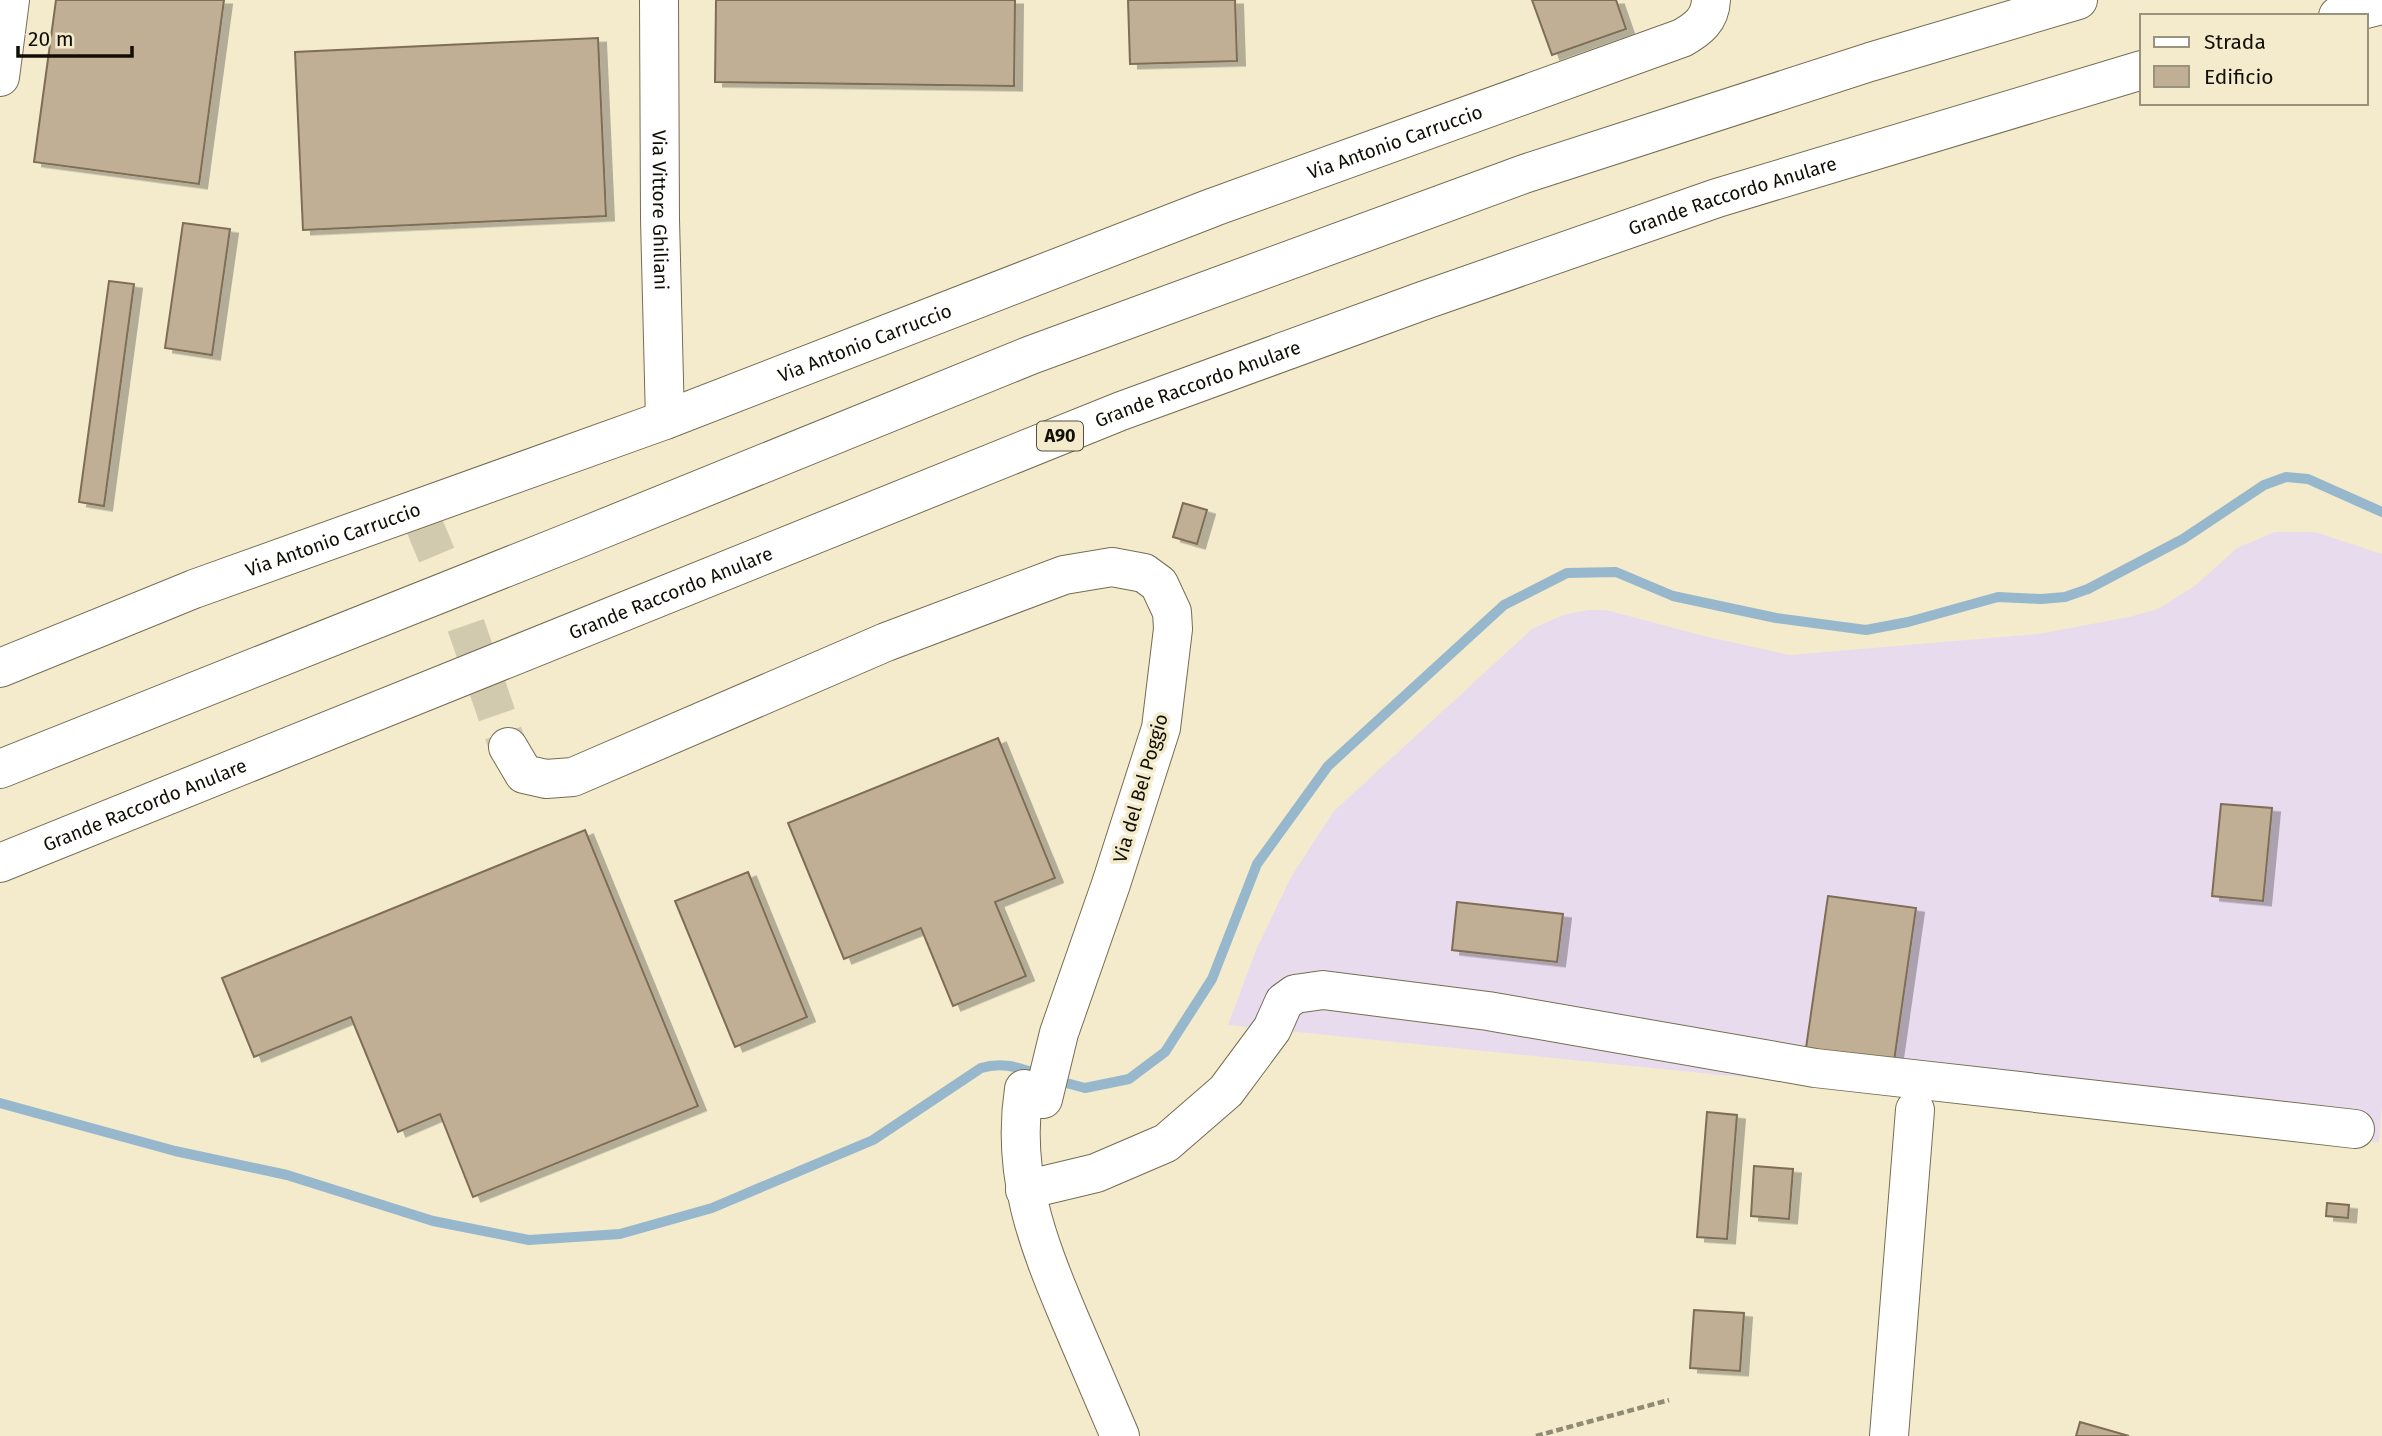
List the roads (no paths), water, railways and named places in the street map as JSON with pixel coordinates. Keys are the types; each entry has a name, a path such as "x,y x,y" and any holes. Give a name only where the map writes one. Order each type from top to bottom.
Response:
{"main road":[{"path":"0,77 10,0"},
{"name":"Via Vittore Ghiliani","path":"659,0 660,219 666,420"},
{"name":"Via Antonio Carruccio","path":"0,668 194,589 420,515 1214,207 1682,38 1703,24 1710,14 1711,0"},
{"path":"0,769 588,536 1044,350 1524,174 1870,62 2078,0"},
{"path":"2346,14 2382,5"},
{"name":"Grande Raccordo Anulare","path":"0,863 1121,411 1425,300 1717,198 2140,71"},
{"name":"Via del Bel Poggio","path":"508,747 524,774 546,779 573,777 886,642 1064,575 1112,567 1144,573 1158,584 1172,612 1172,637 1161,728 1111,884 1031,1110 1021,1169 1029,1210 1042,1253 1120,1436"},
{"path":"1025,1190 1096,1173 1166,1143 1226,1091 1272,1029 1284,1002 1294,993 1323,990 1488,1011 1815,1068 2372,1124"},
{"path":"1889,1436 1914,1110"}],"waterway":[{"path":"1055,1080 1085,1088 1129,1079 1165,1052 1212,979 1257,864 1328,766 1504,605 1567,573 1616,572 1673,596 1776,618 1866,630 1908,622 1998,597 2065,597 2088,589 2183,539 2264,485 2286,477 2308,479 2382,512"},
{"path":"0,1103 175,1151 287,1175 433,1221 529,1240 620,1234 712,1208 873,1140 981,1068 1004,1065 1040,1075"}],"tunnel":[{"path":"422,520 464,620 508,747"}]}
